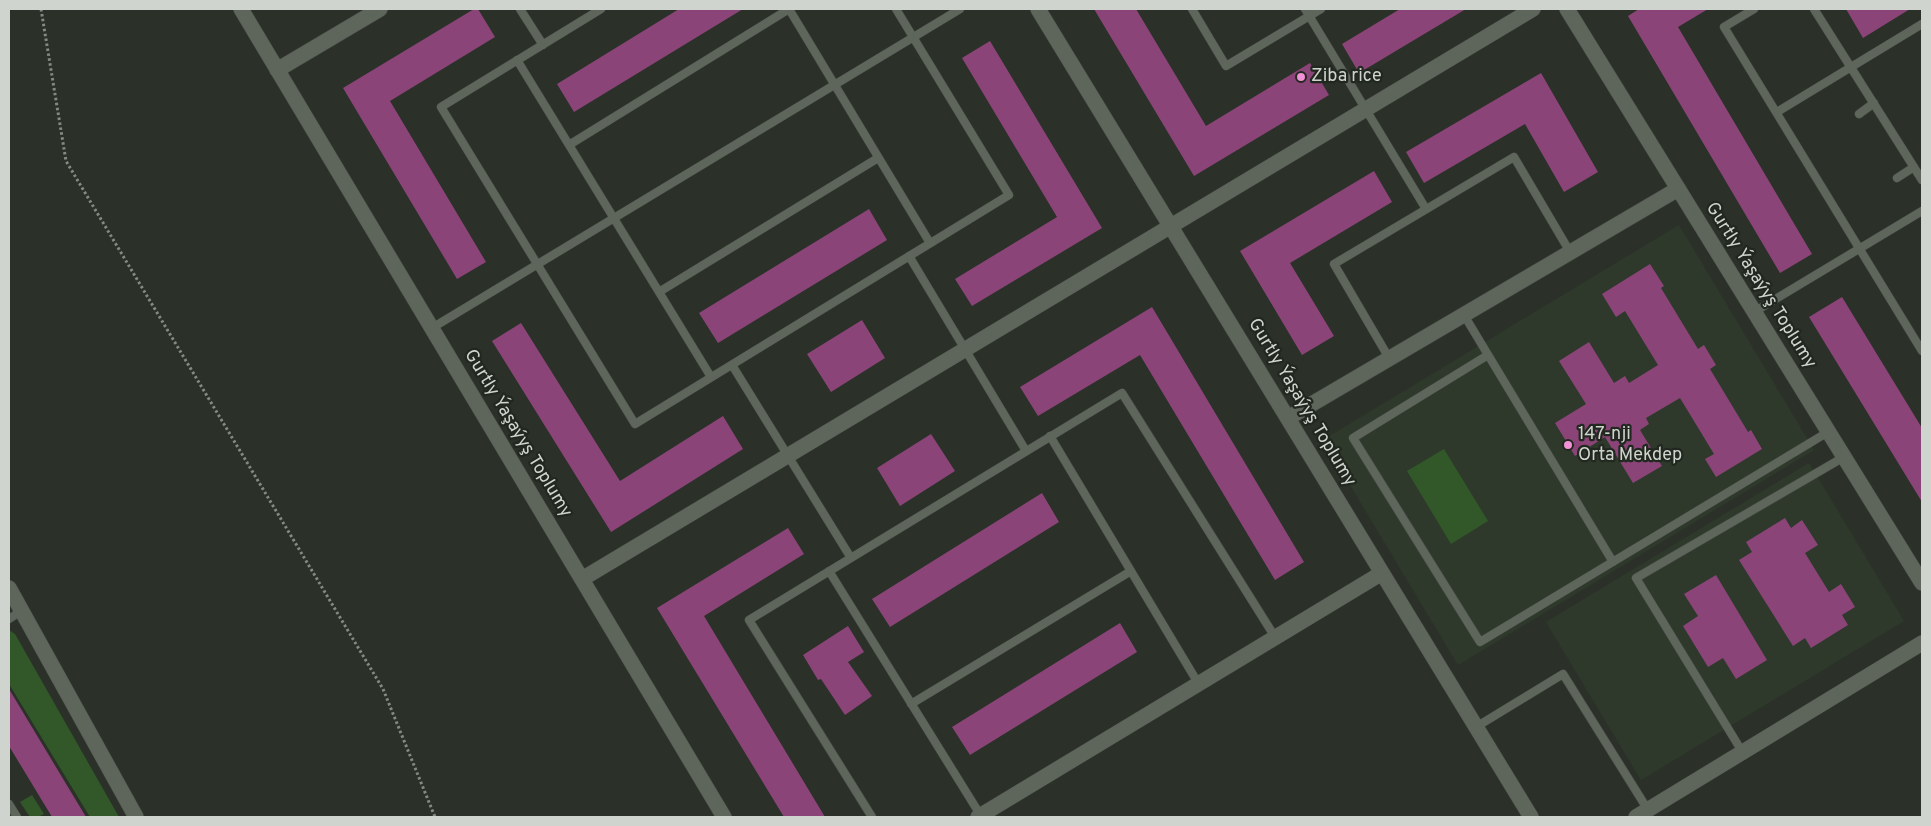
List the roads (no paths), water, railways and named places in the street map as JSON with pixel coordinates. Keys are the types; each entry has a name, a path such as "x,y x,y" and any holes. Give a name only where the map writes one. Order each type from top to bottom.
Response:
{"street":[{"name":"Gurtly Ýaşaýyş Toplumy","path":"241,9 724,817"},
{"path":"277,70 380,9"},
{"name":"Gurtly Ýaşaýyş Toplumy","path":"1038,9 1530,817"},
{"path":"582,579 1533,9"},
{"name":"Gurtly Ýaşaýyş Toplumy","path":"1567,9 1922,584"},
{"path":"1288,418 1678,189"},
{"path":"979,816 1382,573"},
{"path":"9,588 15,615 136,817"},
{"path":"1642,814 1922,643"}],"lane":[{"path":"520,9 543,44"},
{"path":"601,9 442,107 634,424 1009,194 896,9"},
{"path":"569,145 789,9 930,243"},
{"path":"432,328 960,9"},
{"path":"1192,9 1226,66 1307,12 1321,9"},
{"path":"1754,9 1724,28 1861,248 1922,351"},
{"path":"1814,9 1922,180"},
{"path":"1307,12 1426,209"},
{"path":"1777,112 1922,24"},
{"path":"517,60 711,377"},
{"path":"1859,114 1874,103"},
{"path":"1389,358 1334,264 1514,157 1570,252"},
{"path":"659,292 878,158"},
{"path":"1897,178 1914,167"},
{"path":"1754,312 1922,211"},
{"path":"909,256 1026,451"},
{"path":"1464,315 1613,562"},
{"path":"1488,355 1353,438 1480,642 1828,432"},
{"path":"732,365 851,558"},
{"path":"872,817 749,620 1122,392 1275,637"},
{"path":"1050,436 1198,683"},
{"path":"1743,753 1636,578 1844,457"},
{"path":"830,571 979,816"},
{"path":"911,704 1131,571"},
{"path":"1476,727 1563,674 1642,814"},
{"path":"9,804 17,817"}],"place":[{"name":"Ziba rice","path":"1301,77"},
{"name":"147-nji Orta Mekdep","path":"1568,445"}]}
